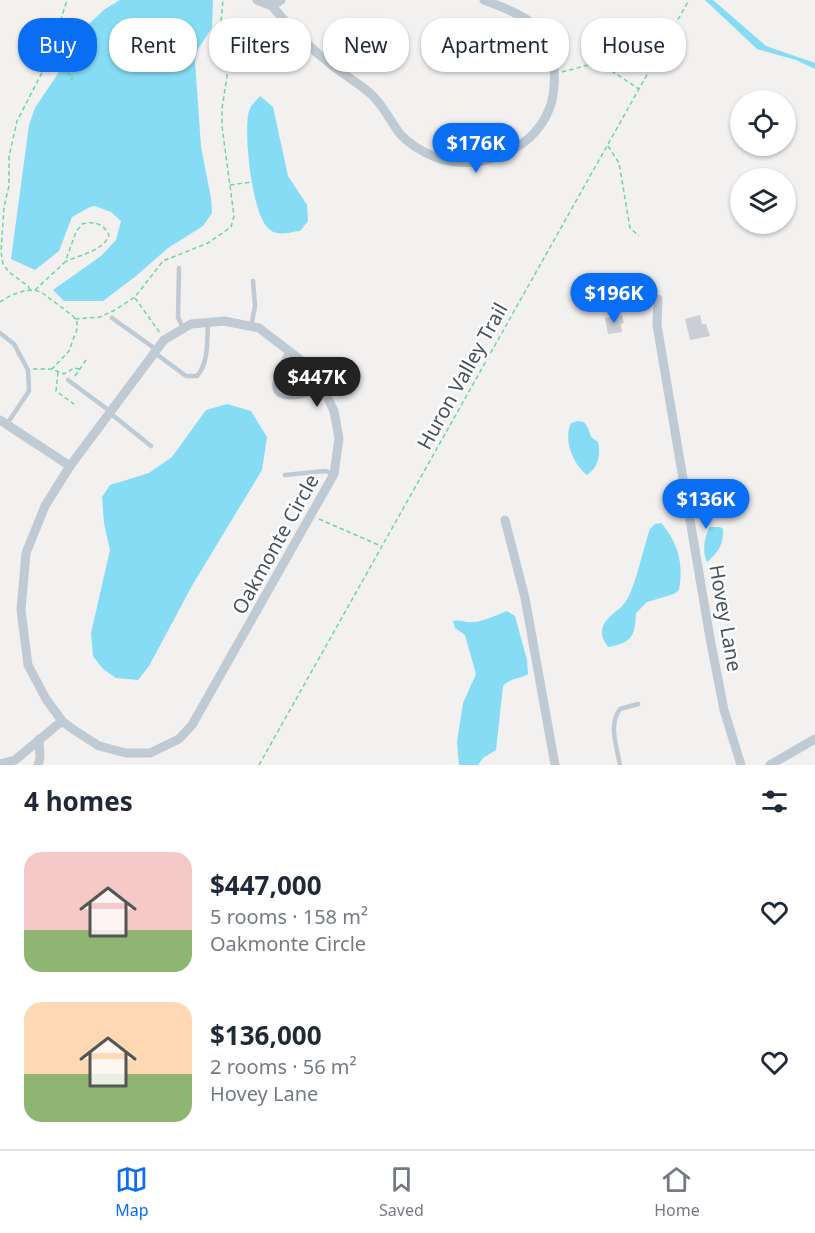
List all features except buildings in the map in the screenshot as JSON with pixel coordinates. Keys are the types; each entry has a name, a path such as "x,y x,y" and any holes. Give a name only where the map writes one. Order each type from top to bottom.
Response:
{"street":[{"path":"257,0 272,3 281,0"},
{"path":"272,3 302,40 325,61 371,94 386,111 401,135 417,148 437,158 465,162 495,159 524,144 543,122 554,95 554,61 543,36 533,24 484,0"},
{"name":"Hovey Lane","path":"658,299 657,325 710,638 724,710 741,765"},
{"name":"Oakmonte Circle","path":"224,321 259,328 314,370 334,411 339,438 334,474 192,725 179,738 150,753 126,753 99,746 62,721 46,699 28,665 21,610 26,553 45,506 70,466 165,339 183,328 191,324 224,321"},
{"path":"4,422 70,466"},
{"path":"505,520 525,598 555,765"},
{"path":"0,764 15,759 62,721"},
{"path":"38,765 39,739"},
{"path":"771,765 788,761 815,739"}],"lane":[{"path":"179,268 178,317 183,328"},
{"path":"251,327 255,306 253,281"},
{"path":"112,318 186,376 197,376 202,369 207,346 208,322"},
{"path":"0,333 14,344 28,370 29,391 4,422"},
{"path":"288,351 274,382 278,394 284,397 300,397 324,390"},
{"path":"69,381 151,446"},
{"path":"285,475 325,471 334,474"},
{"path":"620,765 614,725 615,717 620,709 638,704"}],"path":[{"path":"61,18 67,0"},
{"path":"75,319 100,317 135,297 164,261 208,243 231,227 234,216 222,109 228,66 226,54 219,42 223,0"},
{"name":"Huron Valley Trail","path":"259,765 689,0"},
{"path":"555,73 598,64 605,66 639,89"},
{"path":"30,290 3,264 1,231 9,186 9,157 17,121 42,72"},
{"path":"67,72 73,77 71,80"},
{"path":"608,145 619,163 630,228 639,236"},
{"path":"230,185 252,182"},
{"path":"35,290 65,262 101,247 109,235 106,228 97,223 82,224 76,232 65,262"},
{"path":"0,302 8,297 35,290 75,319 77,329 69,351 52,369"},
{"path":"135,297 165,339"},
{"path":"69,381 86,360"},
{"path":"28,370 52,369 66,373 74,368 80,369"},
{"path":"58,372 56,391 74,404"},
{"path":"311,514 382,546"}],"water":[{"path":"120,0 213,0 209,32 197,53 197,18 109,18 109,72 196,72 201,147 212,213 203,226 168,248 103,301 64,301 53,290 101,256 116,240 121,221 111,212 95,206 90,207 72,217 59,251 35,270 11,259 29,125 35,108 59,72 97,72 95,18"},
{"path":"705,0 713,0 766,46 815,63 815,69 796,60 757,49"},
{"path":"260,96 273,107 288,176 307,205 308,221 300,231 276,233 272,231 263,221 258,208 250,173 247,121 252,105"},
{"path":"227,404 251,411 267,437 262,470 193,584 149,666 138,680 116,678 103,669 93,656 91,633 110,550 104,523 102,497 110,485 149,473 172,457 206,410"},
{"path":"584,422 599,447 596,465 587,475 577,465 569,444 571,423"},
{"path":"661,523 672,538 678,554 681,572 679,590 674,594 647,602 636,613 635,627 631,637 627,641 608,647 602,635 603,626 627,599 650,529 655,524"},
{"path":"710,527 720,527 723,529 723,534 720,548 707,562 704,544"},
{"path":"507,611 515,616 527,660 528,674 509,681 503,686 496,750 483,758 478,765 459,765 457,742 463,703 476,674 465,635 455,628 453,621 477,622"}]}
